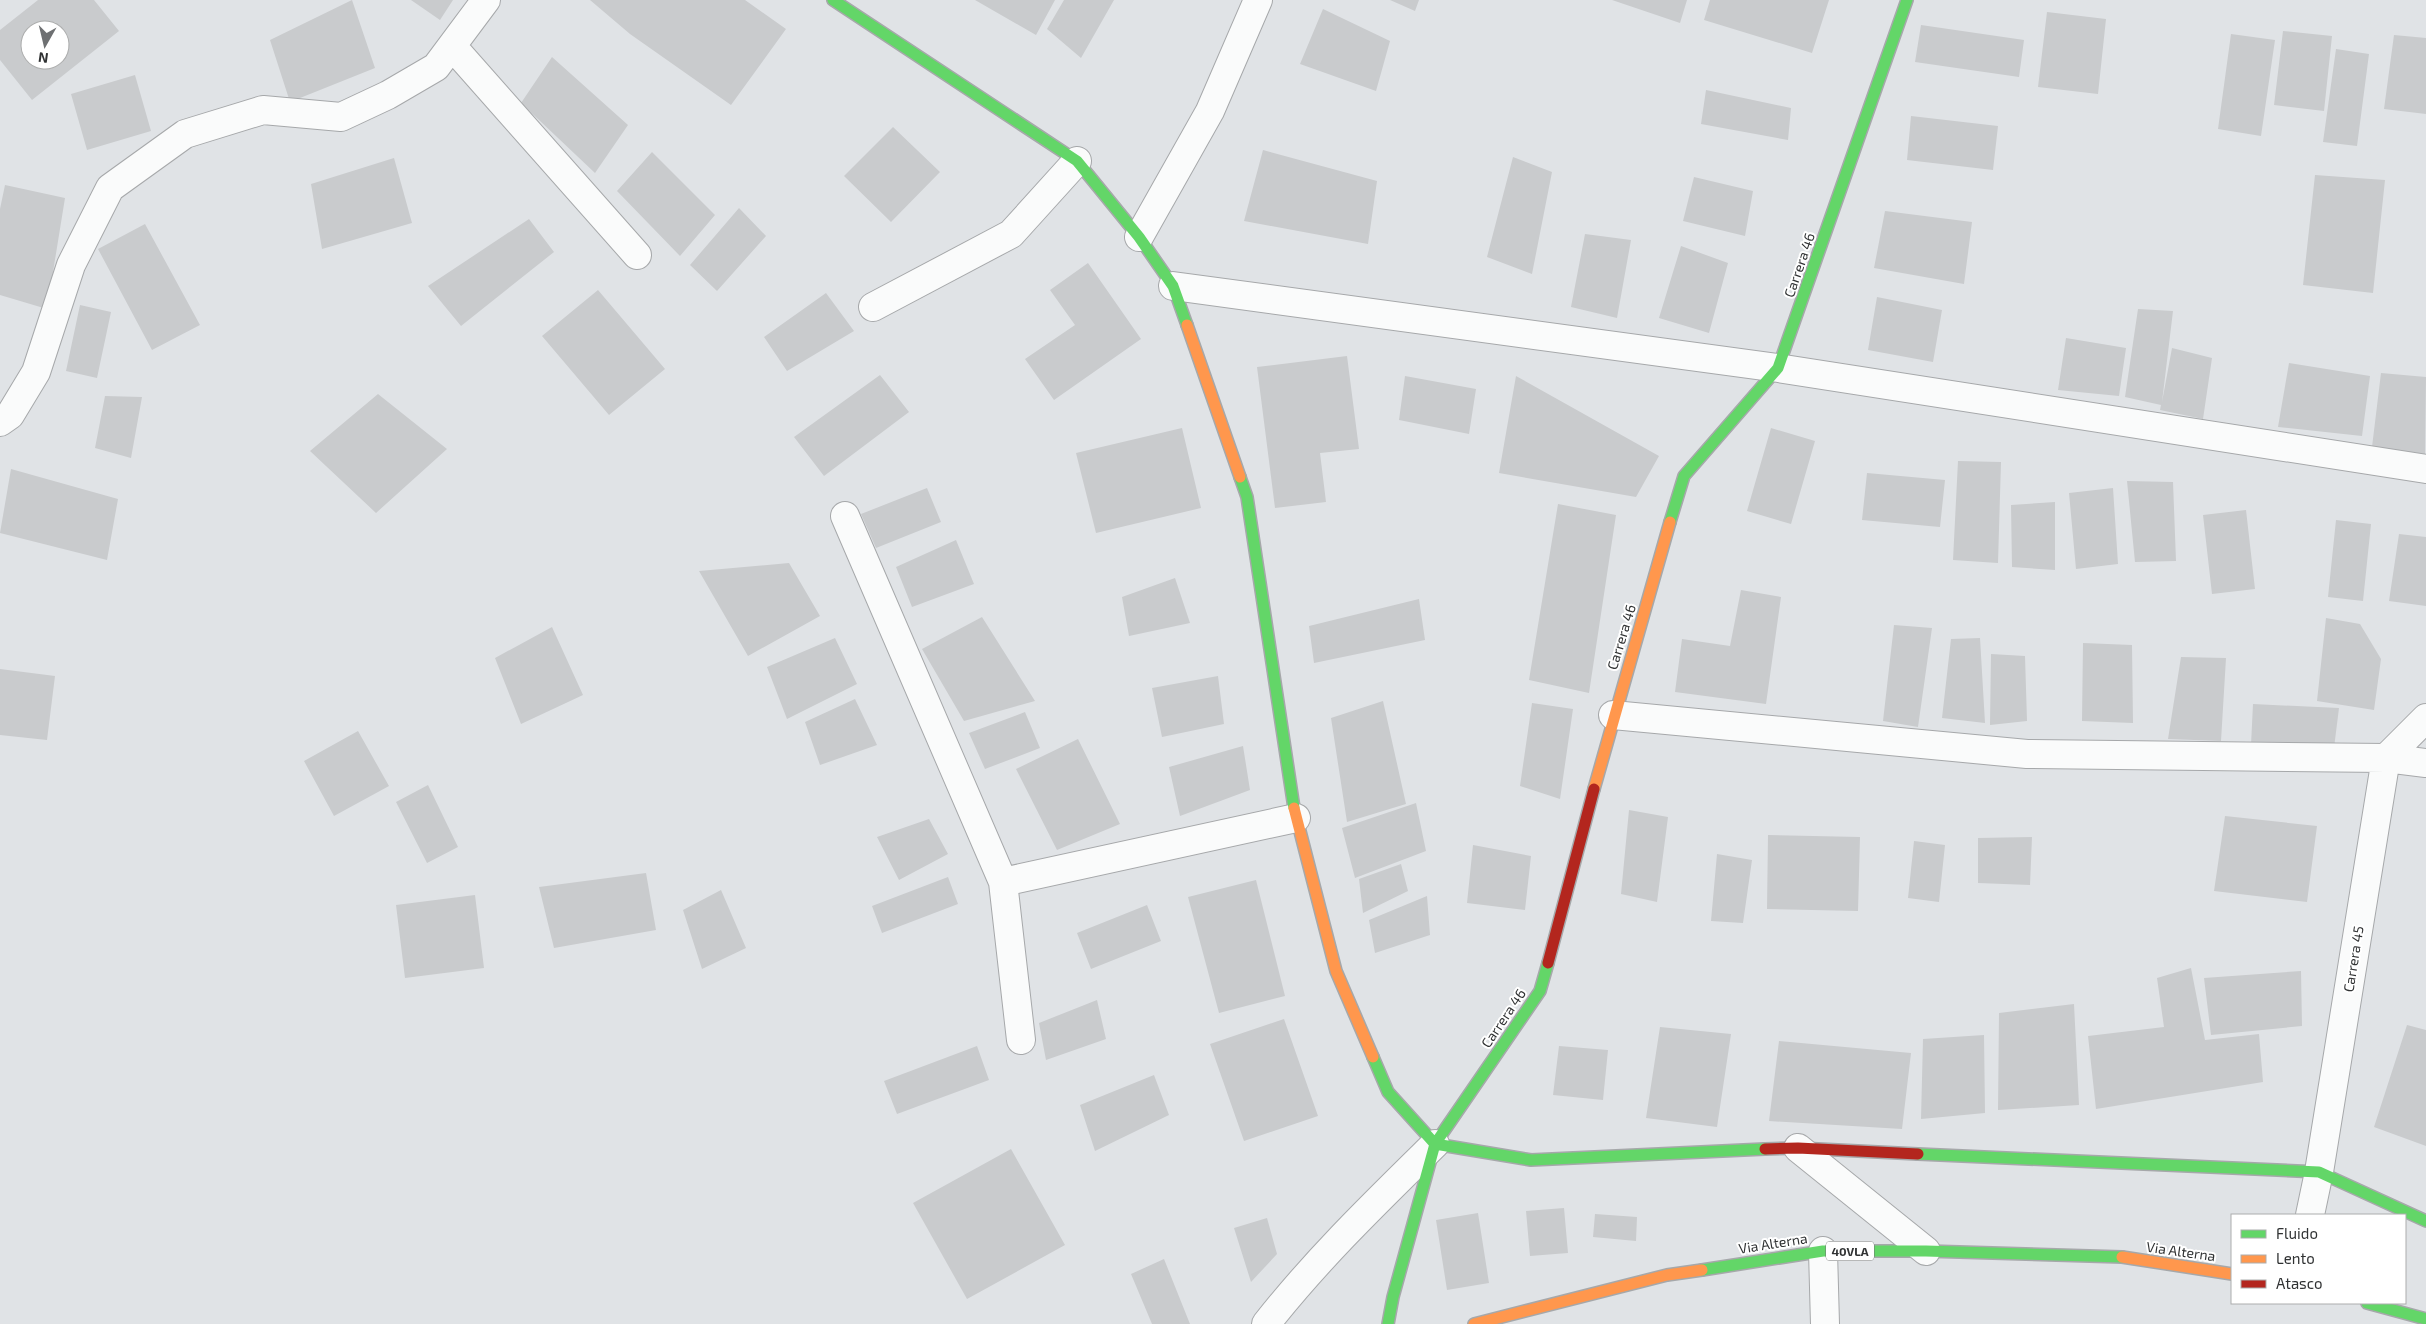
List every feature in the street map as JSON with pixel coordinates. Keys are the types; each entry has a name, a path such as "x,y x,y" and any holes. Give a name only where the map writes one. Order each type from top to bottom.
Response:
{"street":[{"path":"0,422 10,415 36,372 71,265 110,188 185,134 263,110 341,117 388,95 436,67 486,0"},
{"path":"833,0 1077,161 1139,237 1173,286 1247,497 1296,818 1339,979 1388,1092 1435,1144 1530,1160 1798,1148 2319,1172 2426,1221"},
{"path":"1139,237 1210,111 1258,0"},
{"name":"Carrera 46","path":"1388,1324 1393,1296 1435,1144 1540,991 1613,715 1684,476 1778,368 1907,0"},
{"path":"452,46 637,255"},
{"path":"873,307 1011,234 1077,161"},
{"path":"1173,286 1778,368 2426,468"},
{"path":"845,516 1003,882 1022,1040"},
{"path":"1613,715 2027,754 2386,758 2426,763"},
{"path":"2386,758 2426,718"},
{"name":"Carrera 45","path":"2310,1214 2319,1172 2386,758"},
{"path":"1003,882 1296,818"},
{"path":"1266,1324 1304,1275 1342,1234 1435,1144"},
{"path":"1798,1148 1926,1250"},
{"name":"Via Alterna","path":"1474,1324 1667,1275 1823,1251 1926,1250 2108,1255 2231,1274"},
{"path":"1823,1251 1824,1324"},
{"path":"2371,1304 2426,1319"}],"building":[{"path":"38,0 94,0 119,31 70,70 70,20 20,20 20,70 70,70 32,100 0,60 0,30"},
{"path":"352,0 375,68 290,102 270,40"},
{"path":"411,0 453,0 440,20"},
{"path":"590,0 745,0 786,29 731,105 630,34"},
{"path":"975,0 1055,0 1036,35"},
{"path":"1064,0 1114,0 1081,58 1047,29"},
{"path":"1390,0 1419,0 1415,11"},
{"path":"1612,0 1687,0 1680,23"},
{"path":"1710,0 1829,0 1812,53 1704,20"},
{"path":"1323,9 1390,41 1376,91 1300,64"},
{"path":"2047,12 2106,19 2098,94 2038,87"},
{"path":"1921,25 2024,40 2019,77 1915,62"},
{"path":"2283,31 2332,36 2324,111 2274,105"},
{"path":"2231,34 2275,40 2261,136 2218,129"},
{"path":"2394,35 2426,38 2426,114 2384,109"},
{"path":"2336,49 2369,54 2357,146 2323,142"},
{"path":"552,57 628,125 595,173 521,103"},
{"path":"135,75 151,131 87,150 71,94"},
{"path":"1706,90 1791,108 1788,140 1701,124"},
{"path":"1911,116 1998,126 1993,170 1907,160"},
{"path":"893,127 940,172 891,222 844,176"},
{"path":"1263,150 1377,181 1368,244 1244,221"},
{"path":"652,152 715,215 680,256 617,191"},
{"path":"1513,157 1552,172 1532,274 1487,257"},
{"path":"394,158 412,223 322,249 311,184"},
{"path":"2315,175 2385,180 2373,293 2303,285"},
{"path":"1694,177 1753,191 1745,236 1683,221"},
{"path":"5,185 65,198 47,309 0,295 0,209"},
{"path":"739,208 766,236 717,291 690,265"},
{"path":"1885,211 1972,222 1964,284 1874,268"},
{"path":"529,219 554,252 461,326 428,286"},
{"path":"145,224 200,325 152,350 98,249"},
{"path":"1585,234 1631,240 1617,318 1571,307"},
{"path":"1681,246 1728,263 1709,333 1659,318"},
{"path":"1088,263 1141,339 1054,400 1025,359 1075,325 1050,290"},
{"path":"598,290 665,369 609,415 542,336"},
{"path":"826,293 854,331 787,371 764,337"},
{"path":"1877,297 1942,310 1933,362 1868,350"},
{"path":"80,305 111,312 97,378 66,371"},
{"path":"2138,309 2173,311 2162,402 2172,348 2212,358 2203,419 2160,410 2161,405 2125,397"},
{"path":"2066,338 2126,348 2119,396 2058,390"},
{"path":"1347,356 1359,449 1320,453 1326,502 1275,508 1257,367"},
{"path":"2289,363 2370,376 2362,436 2278,427"},
{"path":"2381,373 2426,377 2425,454 2372,447"},
{"path":"880,375 909,412 824,476 794,437"},
{"path":"1405,376 1476,389 1469,434 1399,420"},
{"path":"1516,376 1659,456 1636,497 1499,473"},
{"path":"378,394 447,449 376,513 310,451"},
{"path":"105,396 142,397 131,458 95,448"},
{"path":"1182,428 1201,508 1096,533 1076,453"},
{"path":"1771,428 1815,441 1791,524 1747,511"},
{"path":"1958,461 2001,462 1998,563 1953,560"},
{"path":"11,469 118,499 107,560 0,533"},
{"path":"1867,473 1945,480 1940,527 1862,520"},
{"path":"2127,481 2173,482 2176,561 2135,562"},
{"path":"927,488 941,522 876,548 861,514"},
{"path":"2113,488 2118,564 2076,569 2069,493"},
{"path":"2055,502 2055,570 2012,567 2011,505"},
{"path":"1558,504 1616,515 1589,693 1529,680"},
{"path":"2246,510 2255,589 2212,594 2203,515"},
{"path":"2336,520 2371,524 2363,601 2328,597"},
{"path":"2399,534 2426,537 2426,606 2389,601"},
{"path":"956,540 974,584 912,607 896,567"},
{"path":"789,563 820,616 748,656 699,571"},
{"path":"1175,578 1190,623 1129,636 1122,597"},
{"path":"1741,590 1781,597 1766,704 1675,692 1682,639 1730,646"},
{"path":"1419,599 1425,640 1314,663 1309,626"},
{"path":"982,617 1035,701 964,721 922,649"},
{"path":"2326,618 2360,624 2381,659 2374,710 2317,701"},
{"path":"1894,625 1932,628 1918,727 1883,721"},
{"path":"552,627 583,695 521,724 495,658"},
{"path":"835,638 857,684 787,719 767,667"},
{"path":"1980,638 1985,723 1942,718 1951,639"},
{"path":"2083,643 2132,645 2133,723 2082,721"},
{"path":"1991,654 2025,656 2027,721 1990,725"},
{"path":"2181,657 2226,658 2221,741 2168,739"},
{"path":"0,669 55,676 47,740 0,735"},
{"path":"1218,676 1224,724 1162,737 1152,688"},
{"path":"855,699 877,745 820,765 805,722"},
{"path":"1383,701 1406,804 1347,822 1331,718"},
{"path":"1532,703 1573,709 1560,799 1520,786"},
{"path":"2253,704 2339,708 2334,748 2251,745"},
{"path":"1025,712 1040,748 985,769 969,733"},
{"path":"358,731 389,786 334,816 304,761"},
{"path":"1078,739 1120,824 1057,850 1016,769"},
{"path":"1243,746 1250,790 1180,816 1169,767"},
{"path":"428,785 458,847 427,863 396,802"},
{"path":"1416,803 1426,851 1355,878 1342,828"},
{"path":"1629,810 1668,817 1657,902 1621,894"},
{"path":"2225,816 2317,826 2307,902 2214,891"},
{"path":"929,819 948,854 899,880 877,837"},
{"path":"1768,835 1860,837 1858,911 1767,909"},
{"path":"2032,837 2030,885 1978,883 1978,838"},
{"path":"1914,841 1945,845 1939,902 1908,898"},
{"path":"1473,845 1531,856 1525,910 1467,903"},
{"path":"1717,854 1752,860 1743,923 1711,921"},
{"path":"1401,864 1408,891 1363,913 1359,879"},
{"path":"646,873 656,930 554,948 539,887"},
{"path":"948,877 958,904 882,933 872,906"},
{"path":"1256,880 1285,996 1219,1013 1188,897"},
{"path":"721,890 746,948 702,969 683,910"},
{"path":"475,895 484,968 405,978 396,905"},
{"path":"1427,896 1430,935 1375,953 1369,920"},
{"path":"1147,905 1161,941 1091,969 1077,933"},
{"path":"2191,968 2205,1040 2259,1034 2263,1082 2096,1109 2088,1036 2164,1027 2157,978"},
{"path":"2301,971 2302,1026 2211,1035 2204,978"},
{"path":"1097,1000 1106,1039 1046,1060 1039,1023"},
{"path":"2074,1004 2079,1105 1998,1110 1999,1013"},
{"path":"1284,1019 1318,1116 1244,1141 1210,1044"},
{"path":"2407,1025 2426,1030 2426,1146 2374,1127"},
{"path":"1660,1027 1731,1034 1717,1127 1646,1118"},
{"path":"1984,1035 1985,1113 1921,1119 1923,1039"},
{"path":"1779,1041 1911,1053 1902,1129 1769,1121"},
{"path":"977,1046 989,1080 897,1114 884,1081"},
{"path":"1559,1046 1608,1050 1603,1100 1553,1095"},
{"path":"1154,1075 1169,1115 1095,1151 1080,1105"},
{"path":"1011,1149 1065,1245 967,1299 913,1203"},
{"path":"1564,1208 1568,1253 1530,1256 1526,1211"},
{"path":"1478,1213 1489,1283 1447,1290 1436,1220"},
{"path":"1595,1214 1637,1217 1636,1241 1593,1237"},
{"path":"1267,1218 1277,1254 1251,1282 1234,1228"},
{"path":"1164,1259 1190,1324 1152,1324 1131,1274"}],"traffic: fast":[{"path":"833,0 1077,161 1139,237 1173,286 1187,325"},
{"path":"1670,522 1684,476 1778,368 1907,0"},
{"path":"1240,477 1247,497 1294,808"},
{"path":"1388,1324 1393,1297 1435,1144 1540,991 1548,963"},
{"path":"1373,1057 1388,1092 1435,1144 1531,1160 1765,1149"},
{"path":"1918,1154 2319,1172 2426,1221"},
{"path":"1702,1270 1823,1251 1926,1251 2122,1257"},
{"path":"2371,1304 2426,1319"}],"traffic: slow":[{"path":"1187,325 1240,477"},
{"path":"1594,789 1670,522"},
{"path":"1294,808 1336,971 1373,1057"},
{"path":"2122,1257 2231,1274"},
{"path":"1474,1324 1667,1275 1702,1270"}],"traffic: jam":[{"path":"1548,963 1594,789"},
{"path":"1765,1149 1798,1148 1918,1154"}]}
